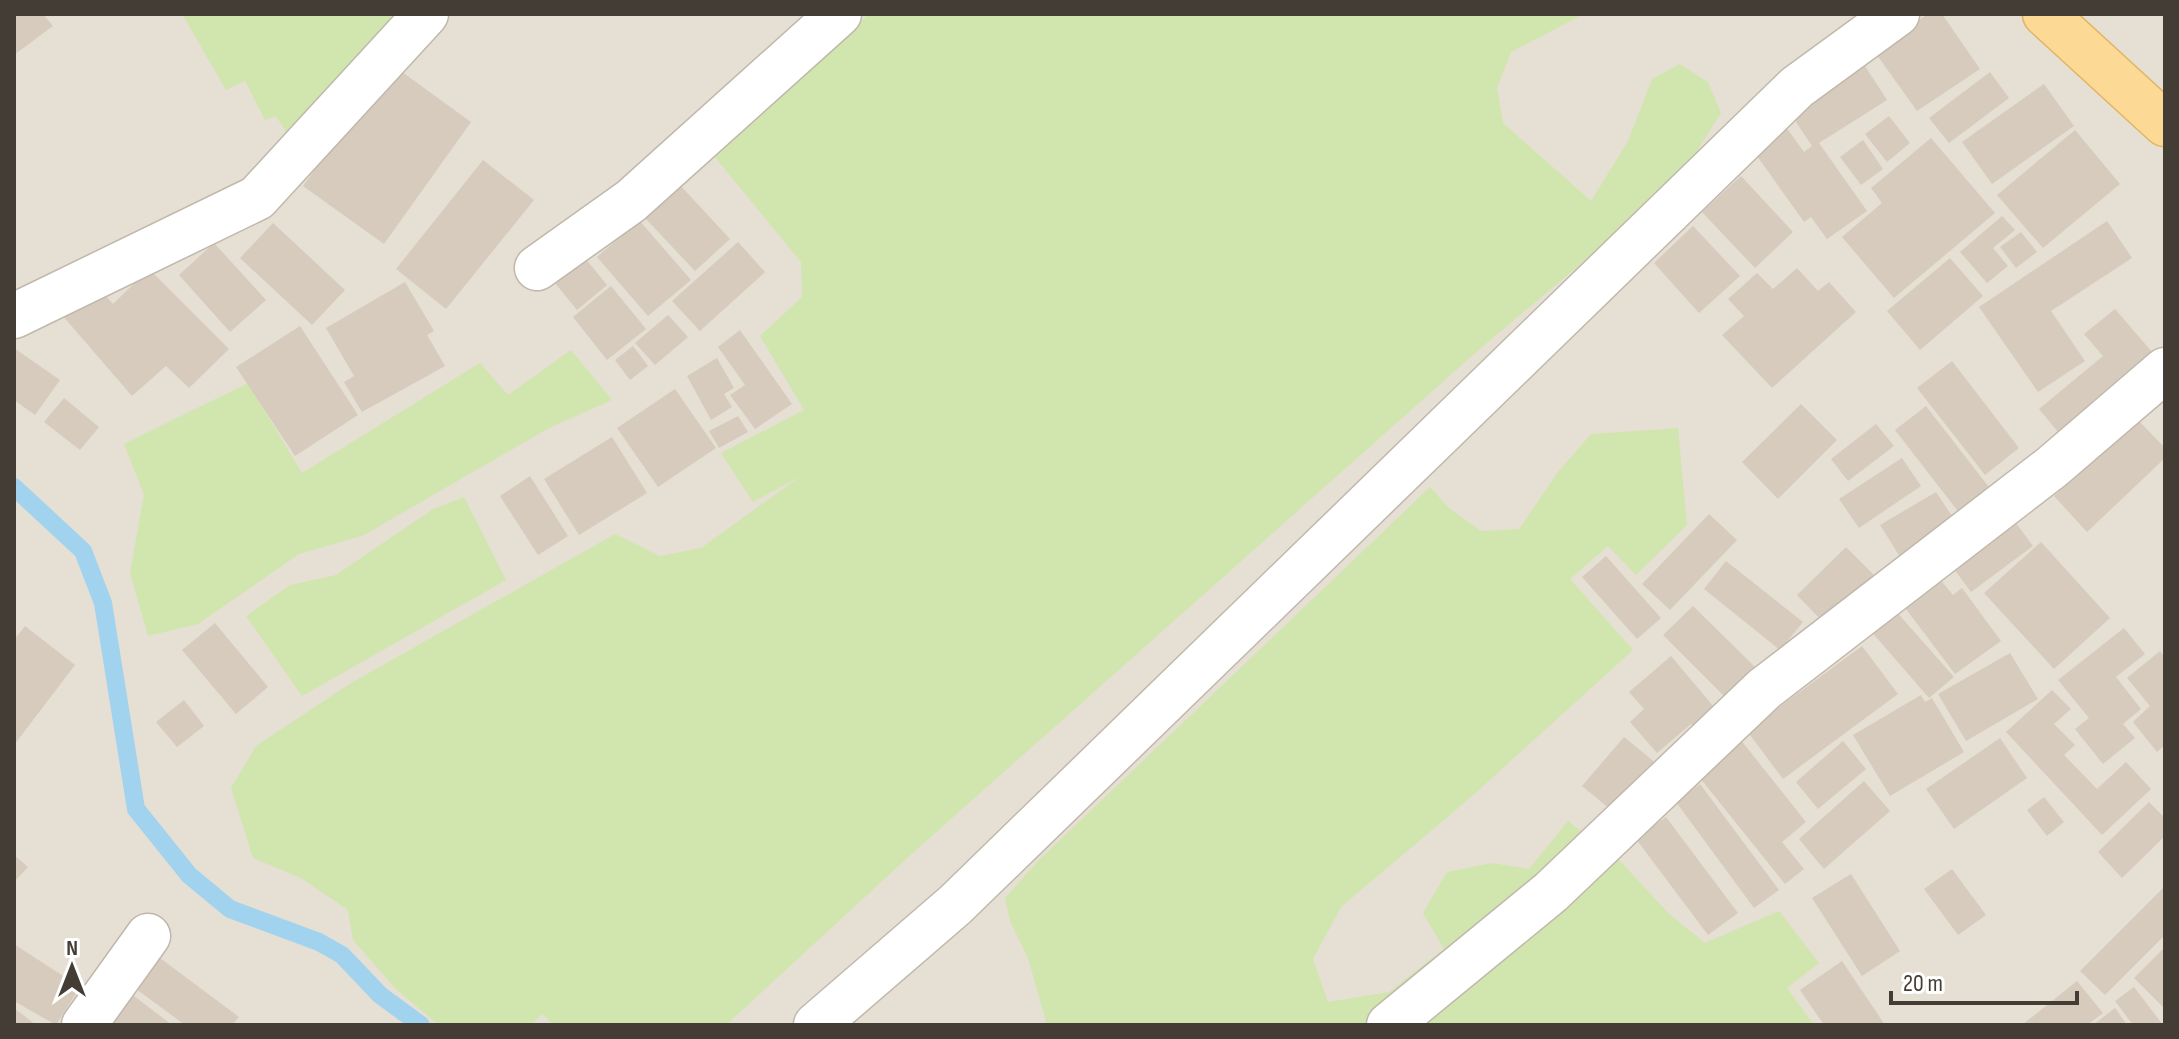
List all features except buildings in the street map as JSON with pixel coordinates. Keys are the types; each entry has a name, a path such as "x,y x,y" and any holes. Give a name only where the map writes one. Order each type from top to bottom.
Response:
{"main road":[{"path":"2045,14 2165,124"}],"street":[{"path":"14,316 257,198 426,14"},
{"path":"537,268 631,201 839,14"},
{"path":"816,1025 955,905 1797,87 1897,14"},
{"path":"1389,1025 1551,892 1764,689 2052,467 2165,370"},
{"path":"84,1025 148,936"}],"shaded area":[{"path":"14,14 2165,14 2165,1025 14,1025"}],"green space":[{"path":"182,14 388,14 405,31 304,160 276,116 265,120 245,81 226,90"},
{"path":"869,14 1584,14 1511,52 1497,88 1503,123 1591,201 1628,141 1652,79 1680,64 1708,82 1721,113 1695,154 1634,219 1482,347 916,850 726,1025 554,1025 542,1014 531,1025 441,1025 395,988 353,940 348,910 301,878 253,858 231,788 256,746 351,683 615,534 660,556 701,548 801,476 753,502 721,453 804,410 760,336 802,297 801,262 714,156"},
{"path":"571,350 612,400 549,428 364,535 299,554 198,624 148,636 130,573 144,495 124,444 248,383 302,473 480,363 508,395"},
{"path":"1678,428 1687,525 1636,575 1608,546 1570,579 1633,650 1471,797 1341,907 1313,959 1328,1002 1389,992 1444,949 1423,913 1447,872 1492,863 1529,869 1568,821 1622,863 1669,914 1705,943 1779,911 1819,963 1787,988 1814,1025 1047,1025 1028,958 1010,921 1005,898 1038,861 1430,487 1448,507 1481,531 1519,529 1558,472 1591,434"},
{"path":"464,497 506,580 302,696 246,616 290,585 336,575 433,509"}],"waterway":[{"path":"14,487 83,551 103,603 136,809 189,875 230,909 319,942 342,955 380,995 421,1025"}]}
